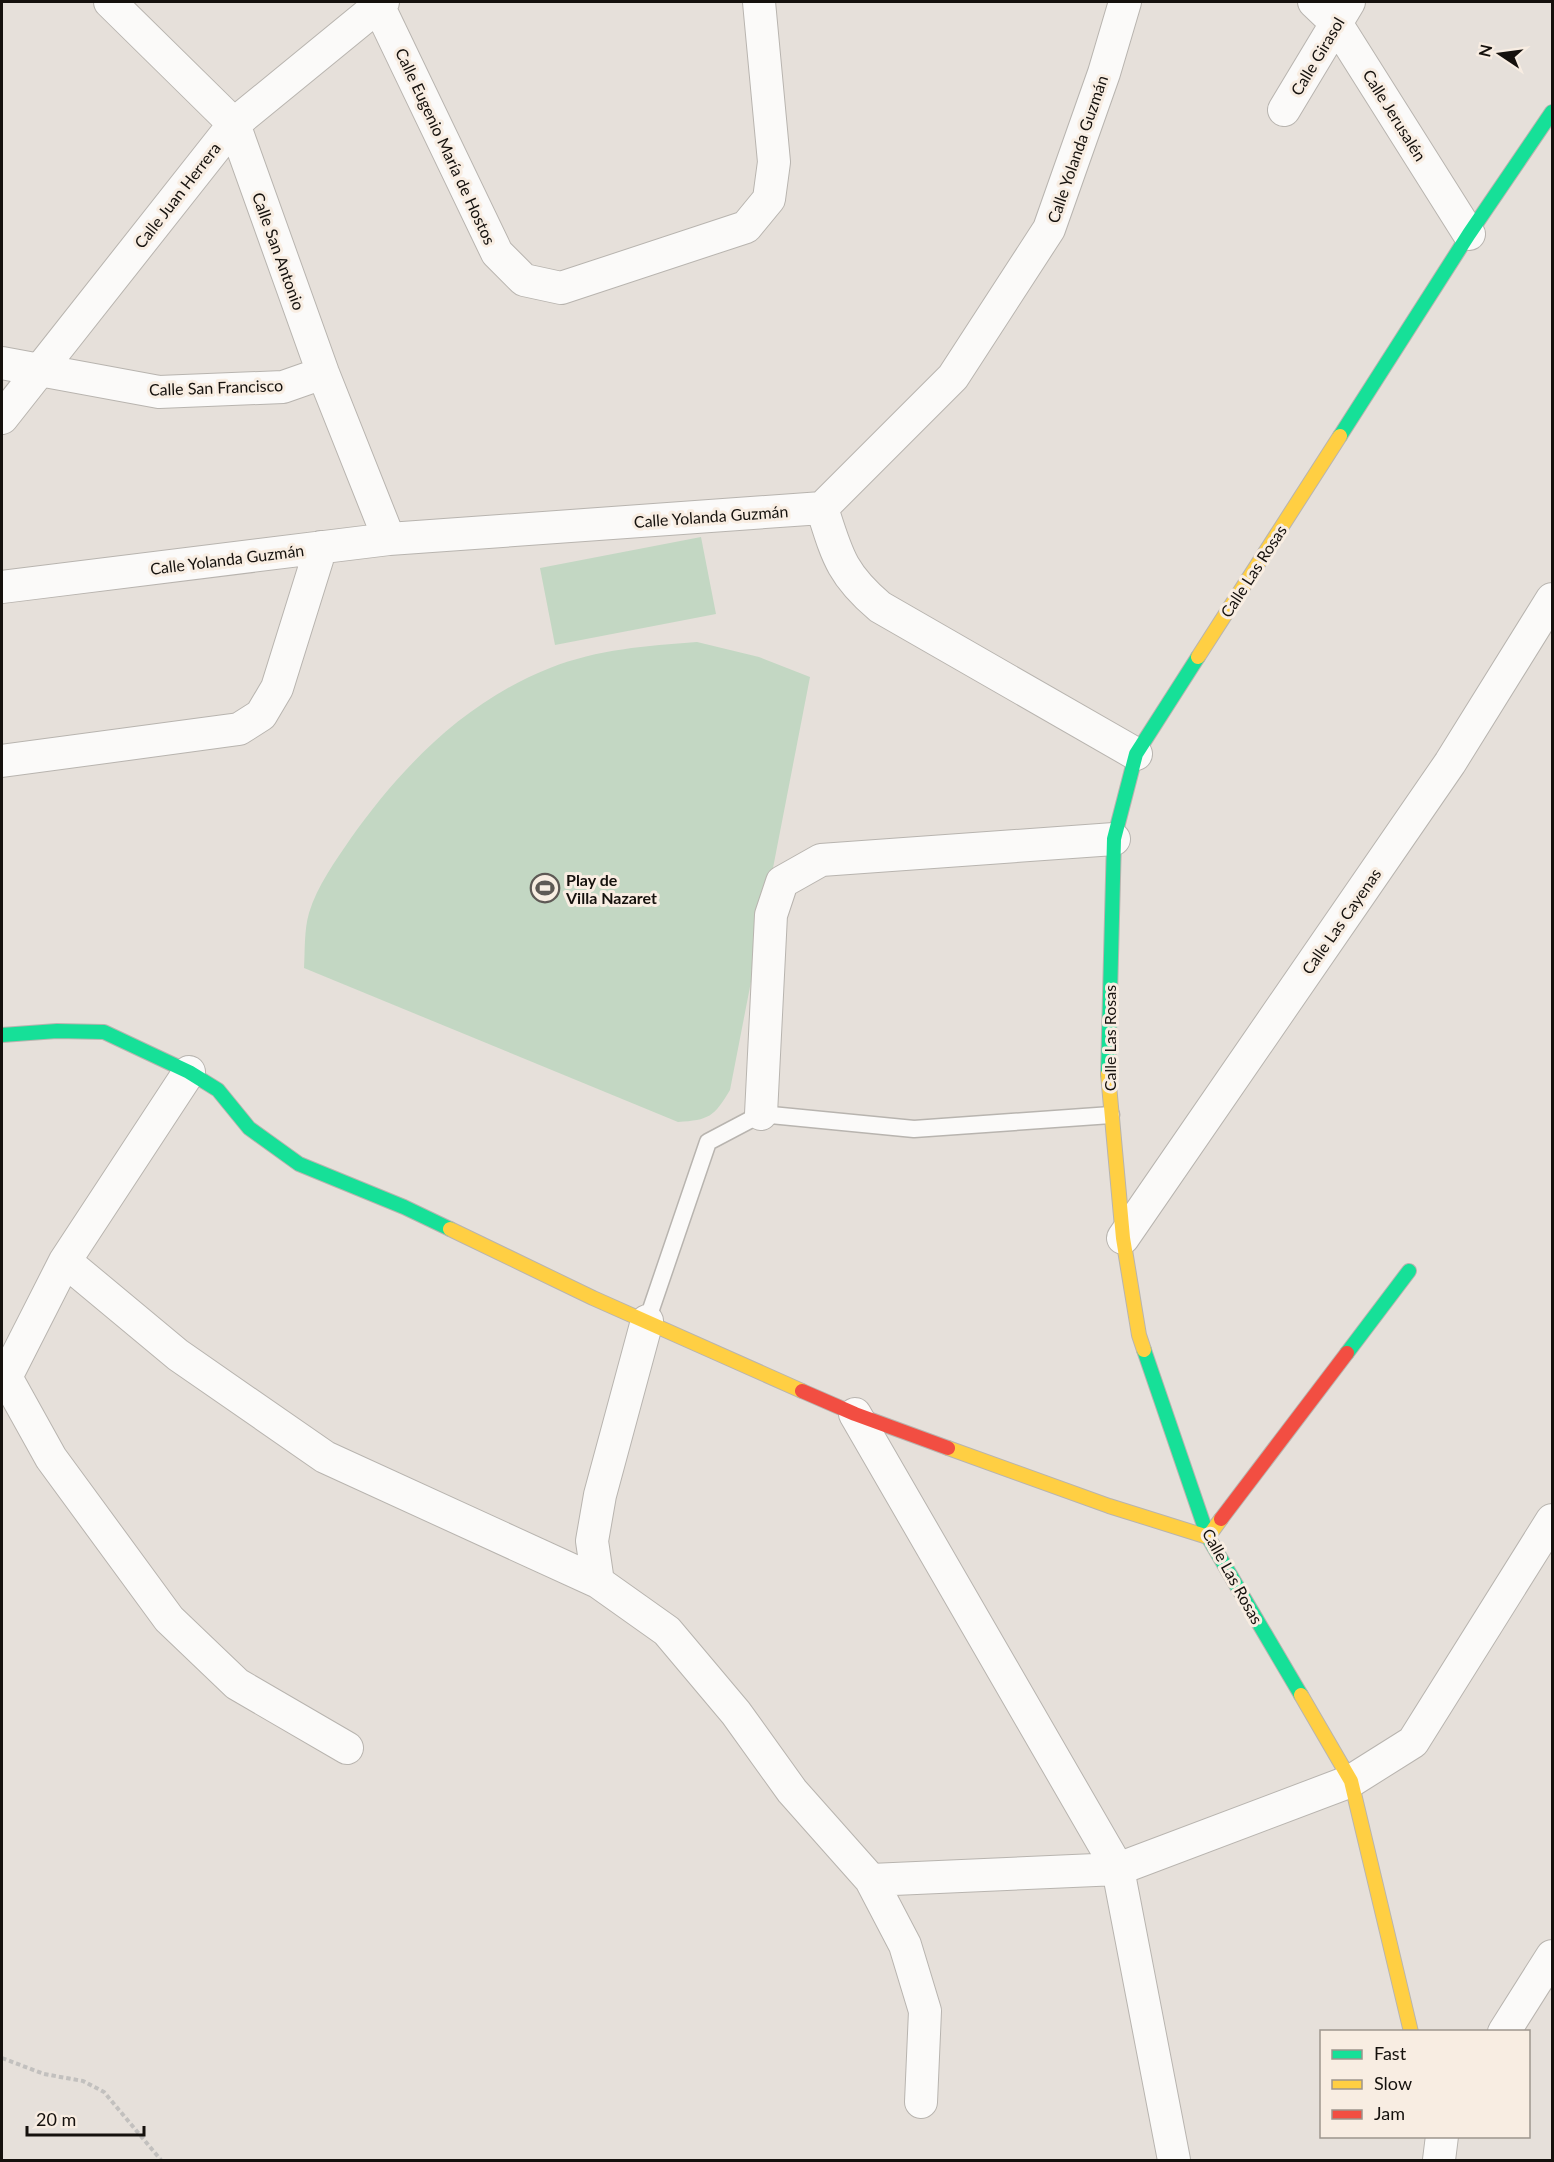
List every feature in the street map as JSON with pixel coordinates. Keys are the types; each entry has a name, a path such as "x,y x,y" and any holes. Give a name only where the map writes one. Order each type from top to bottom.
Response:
{"street":[{"name":"Calle San Antonio","path":"110,2 234,124 322,373 389,539"},
{"name":"Calle Eugenio María de Hostos","path":"381,3 497,254 524,280 561,288 746,227 769,199 774,162 759,2"},
{"name":"Calle Yolanda Guzmán","path":"2,587 389,539 822,508 953,377 1049,229 1104,73 1125,2"},
{"name":"Calle Jerusalén","path":"1314,2 1343,12 1470,234"},
{"name":"Calle Juan Herrera","path":"2,418 234,124 381,3"},
{"name":"Calle Girasol","path":"1284,110 1343,12"},
{"name":"Calle Las Rosas","path":"1411,2030 1351,1781 1208,1537 1139,1335 1123,1238 1108,1080 1109,965 1114,840 1136,754 1470,234 1552,112"},
{"name":"Calle San Francisco","path":"2,363 159,392 283,387 322,373"},
{"path":"822,508 840,564 857,587 880,608 1136,754"},
{"path":"2,761 238,729 261,715 277,688 321,547"},
{"name":"Calle Las Cayenas","path":"1123,1238 1450,763 1552,599"},
{"path":"761,1114 771,915 782,882 821,860 1114,840"},
{"path":"2,1035 57,1031 104,1032 189,1072 218,1090 249,1128 299,1164 404,1207 647,1321 855,1414 1109,1506 1208,1537 1409,1271"},
{"path":"189,1072 66,1261 4,1381 51,1458 169,1619 237,1684 347,1748"},
{"path":"66,1261 178,1355 325,1457 598,1582 667,1631 736,1713 792,1791 871,1880 905,1945 925,2012 921,2102"},
{"path":"598,1582 592,1541 600,1495 647,1321"},
{"path":"855,1414 1118,1869 1174,2160"},
{"path":"871,1880 1118,1869 1351,1781 1413,1742 1552,1520"},
{"path":"1505,2030 1552,1956"},
{"path":"1439,2160 1442,2138"}],"lane":[{"path":"647,1321 708,1142 761,1114 914,1129 1111,1115"}],"path":[{"path":"2,2058 44,2073 83,2081 104,2092 161,2160"}],"green space":[{"path":"701,537 716,614 555,645 540,568"},
{"name":"Play de Villa Nazaret","path":"697,642 759,657 810,677 730,1090 715,1111 704,1118 678,1122 304,968 307,920 327,874 371,811 414,761 438,738 491,698 550,668 604,652"}],"traffic: fast":[{"path":"1340,436 1469,234 1552,112"},
{"path":"1108,1074 1114,839 1136,754 1198,657"},
{"path":"2,1035 57,1031 104,1032 189,1072 218,1090 249,1128 299,1164 404,1207 450,1229"},
{"path":"1347,1353 1409,1271"},
{"path":"1144,1350 1208,1537 1301,1695"}],"traffic: slow":[{"path":"1198,657 1340,436"},
{"path":"1108,1074 1123,1238 1139,1335 1144,1350"},
{"path":"450,1229 593,1298 802,1391"},
{"path":"948,1448 1109,1506 1208,1537 1221,1519"},
{"path":"1301,1695 1351,1781 1411,2030"}],"traffic: jam":[{"path":"1221,1519 1347,1353"},
{"path":"802,1391 855,1414 948,1448"}],"place":[{"name":"Play de Villa Nazaret","path":"545,888"}]}
